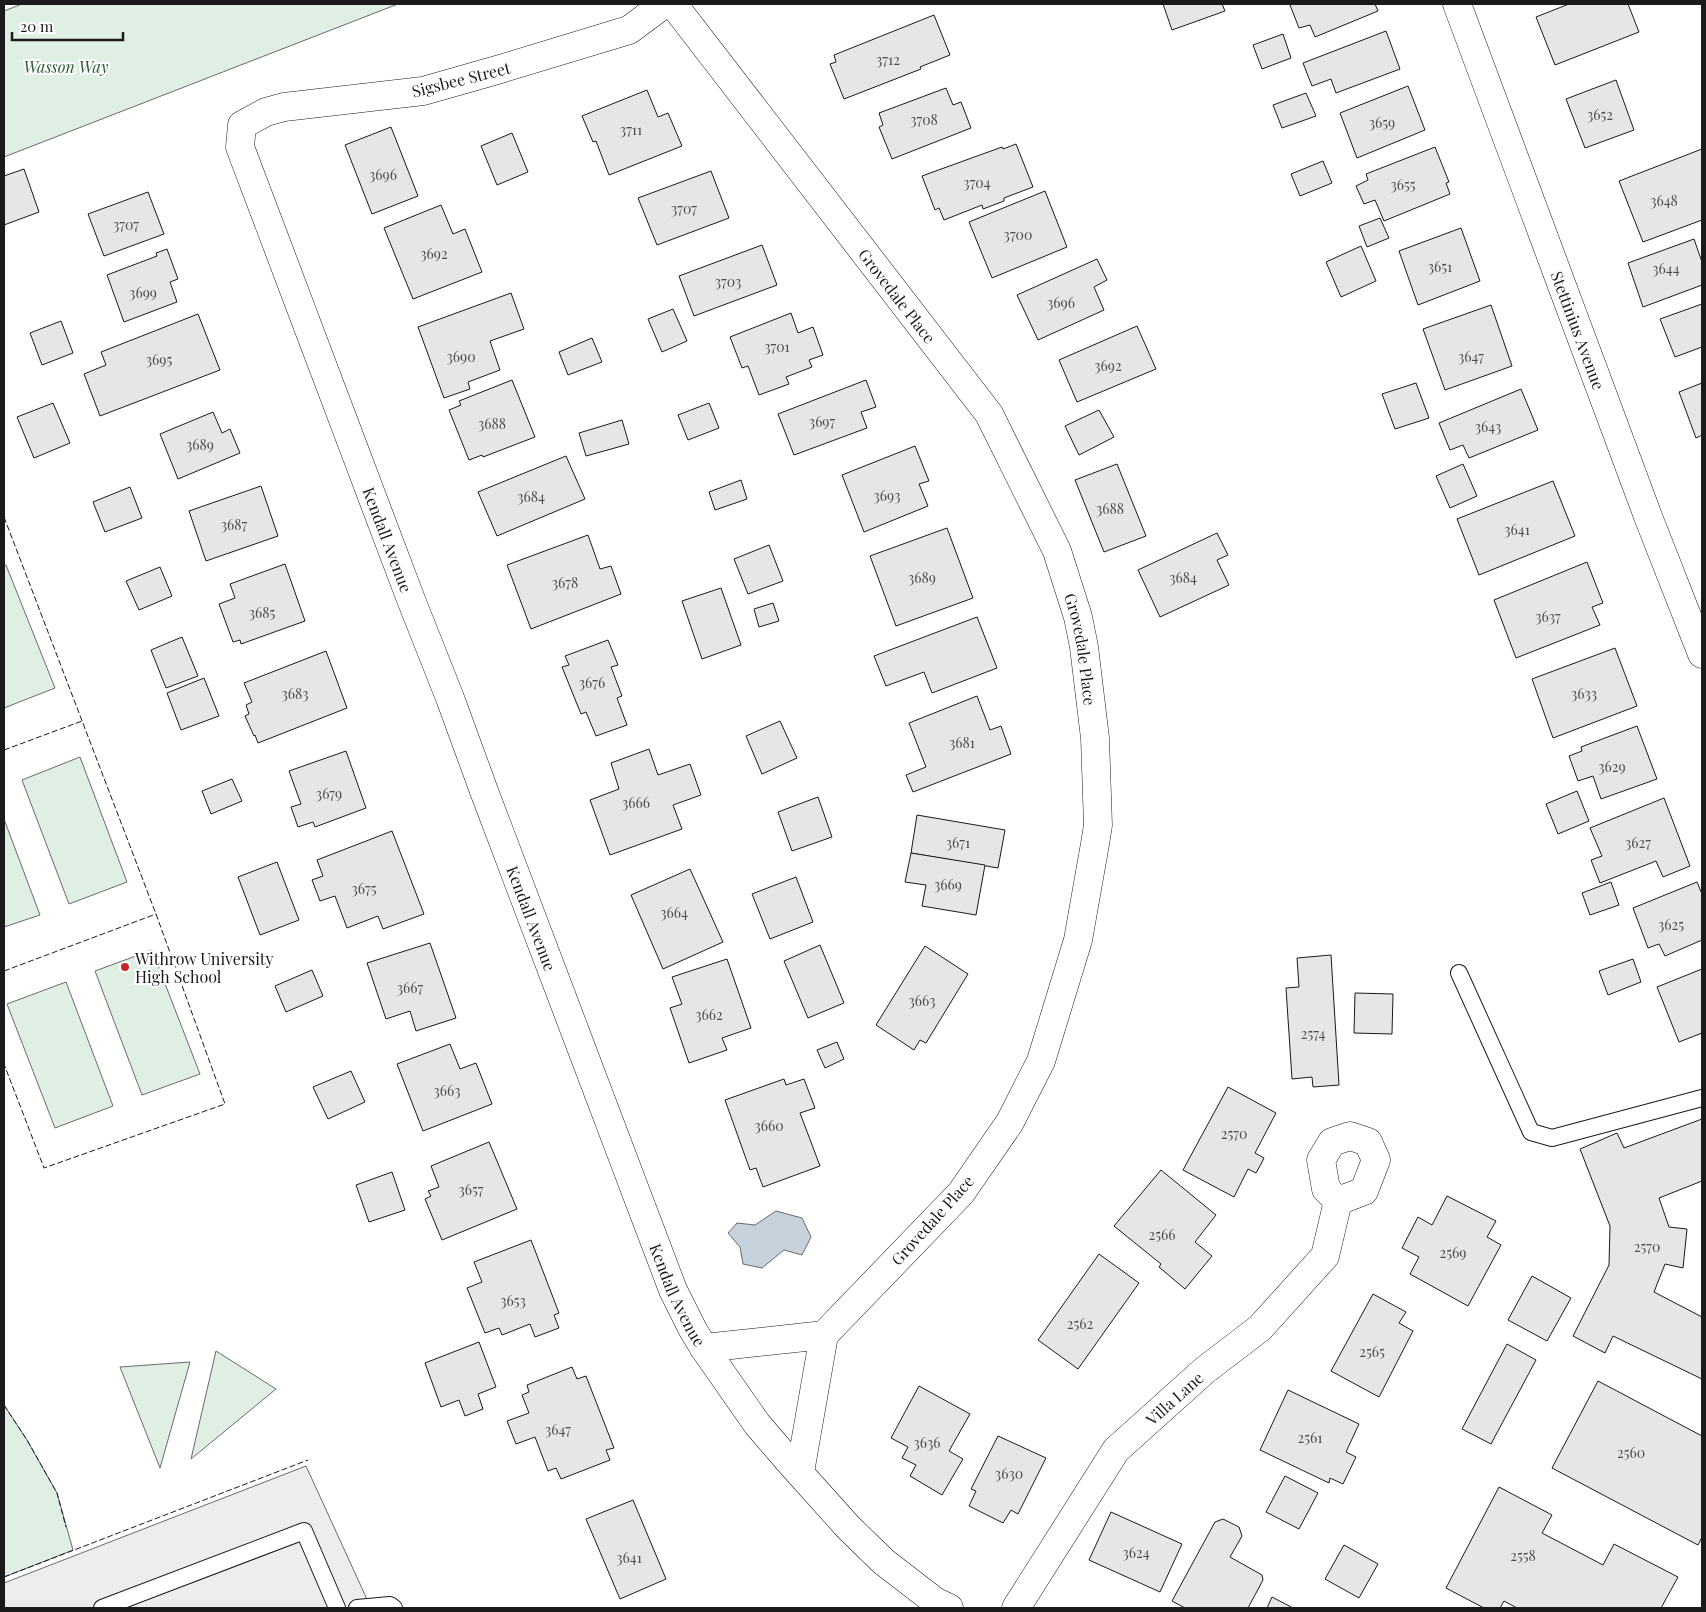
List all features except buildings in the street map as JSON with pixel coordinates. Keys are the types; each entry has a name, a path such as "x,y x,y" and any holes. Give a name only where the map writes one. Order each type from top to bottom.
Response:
{"street":[{"name":"Sigsbee Street","path":"240,147 242,125 266,112 284,107 423,91 629,30 664,4"},
{"name":"Grovedale Place","path":"673,4 989,414 1057,551 1078,618 1084,647 1095,738 1098,825 1095,844 1078,940 1041,1061 1010,1122 961,1193 824,1335"},
{"name":"Stettinius Avenue","path":"1457,4 1702,654"},
{"name":"Kendall Avenue","path":"240,147 673,1290 704,1348 757,1424 848,1527 884,1562 936,1602 949,1608"},
{"name":"Villa Lane","path":"1016,1608 1116,1450 1205,1370 1260,1328 1325,1256 1338,1201"},
{"path":"704,1348 824,1335 800,1472"}],"lane":[{"path":"1459,973 1531,1132 1552,1138 1702,1098"},
{"path":"102,1608 304,1530 337,1608"},
{"path":"357,1608 390,1604 394,1608"}],"green space":[{"name":"Wasson Way","path":"22,4 398,4 4,157 4,11"},
{"path":"6,565 55,688 4,708 4,566"},
{"path":"80,757 127,882 69,904 22,780"},
{"path":"4,819 40,915 4,927"},
{"path":"152,950 200,1074 142,1095 95,971"},
{"path":"66,982 113,1106 55,1128 7,1004"},
{"path":"216,1351 276,1389 191,1459"},
{"path":"190,1362 160,1468 120,1367"},
{"path":"4,1405 27,1440 57,1493 73,1550 4,1577"}],"shaded area":[{"path":"776,1211 802,1218 811,1237 802,1255 784,1250 762,1268 743,1264 740,1247 728,1233 737,1223 755,1225"},
{"path":"306,1466 371,1608 4,1608 4,1583"}],"fence":[{"path":"4,517 156,914 225,1104 44,1168 4,1064"},
{"path":"4,750 82,721"},
{"path":"4,971 156,914"},
{"path":"4,1405 27,1440 57,1493 66,1527"},
{"path":"4,1577 308,1460"}],"place":[{"name":"Withrow University High School","path":"125,967"}]}
